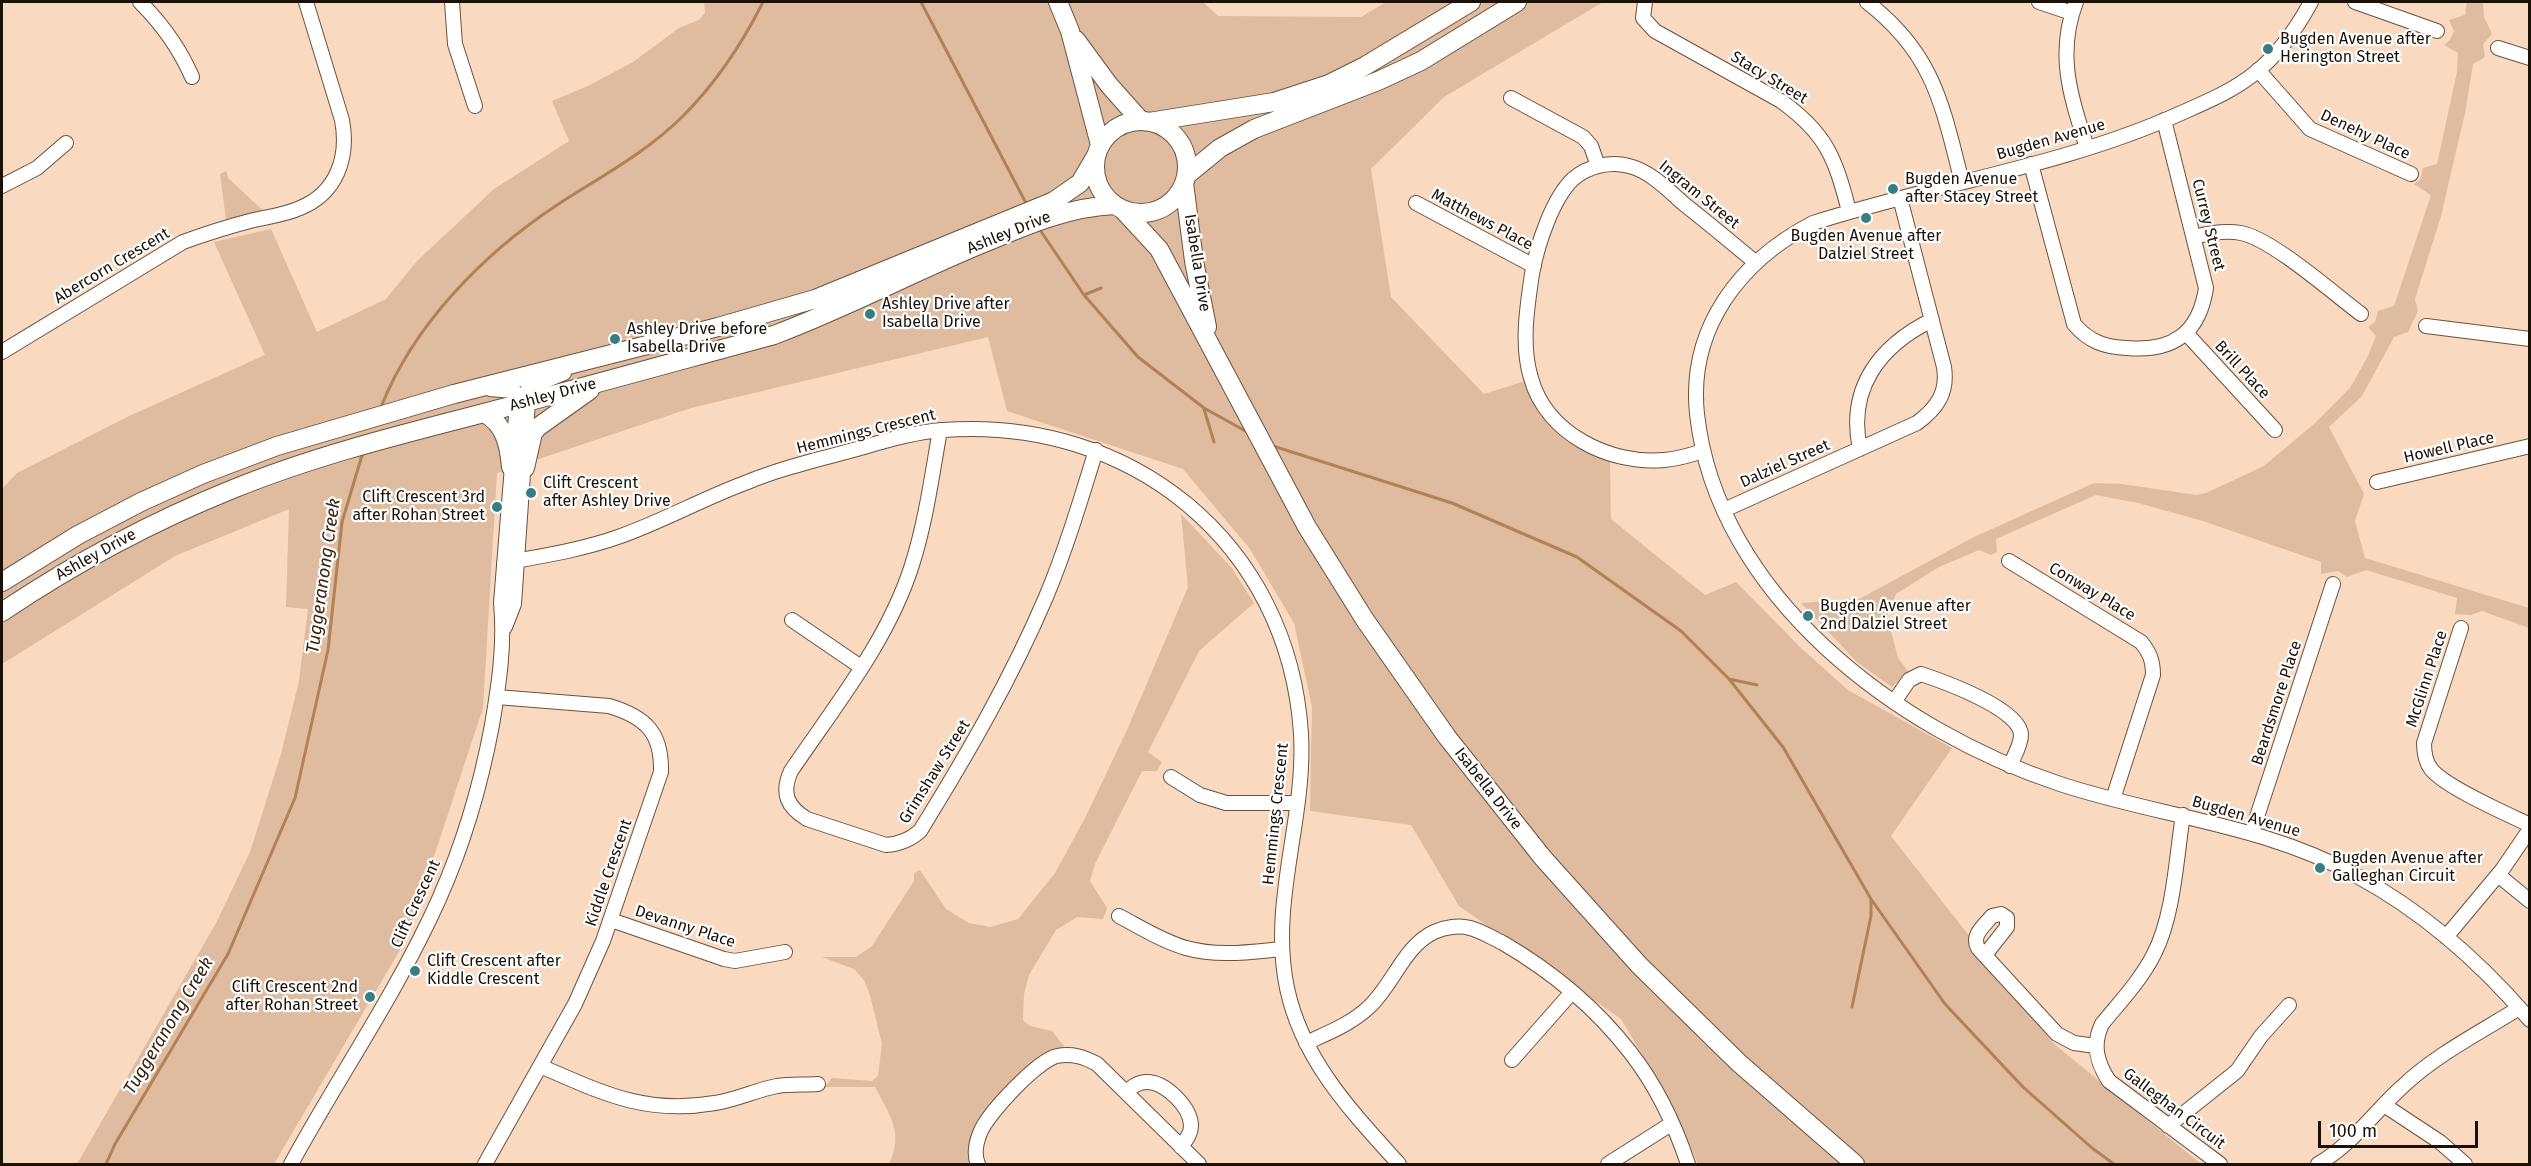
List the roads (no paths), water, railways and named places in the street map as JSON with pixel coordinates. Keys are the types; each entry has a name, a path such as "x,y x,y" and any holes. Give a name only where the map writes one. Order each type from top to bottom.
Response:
{"main road":[{"path":"1058,2 1070,32 1098,149 1095,164 1098,185 1119,207 1140,214 1160,209 1177,196 1186,179 1220,148 1254,129 1389,76 1421,61 1517,2"},
{"path":"1098,149 1118,127 1274,102 1329,84 1365,66 1471,2"},
{"path":"1070,32 1109,85 1145,121 1163,127 1178,139 1186,157 1186,179"},
{"name":"Ashley Drive","path":"2,582 78,535 141,502 235,461 277,446 472,389 718,327 815,299 998,230 1056,207 1080,183 1098,149"},
{"name":"Isabella Drive","path":"1186,179 1194,261 1211,344"},
{"name":"Ashley Drive","path":"1056,207 1119,207"},
{"name":"Isabella Drive","path":"1119,207 1159,249 1211,344 1279,478 1335,574 1395,665 1447,737 1543,858 1639,965 1786,1106 1855,1164"},
{"name":"Ashley Drive","path":"2,612 43,584 105,548 169,516 235,488 397,436 784,331 812,320 998,230"},
{"path":"518,467 538,427 601,382"},
{"path":"484,413 494,418 501,426 518,467"}],"street":[{"path":"140,2 153,15 184,57 192,77"},
{"name":"Abercorn Crescent","path":"2,352 183,242 214,230 299,209 322,195 338,173 344,156 345,138 342,120 306,2"},
{"path":"452,2 455,44 476,106"},
{"name":"Stacy Street","path":"1645,2 1643,18 1654,31 1781,101 1800,114 1828,147 1837,167 1849,212"},
{"path":"1867,2 1887,17 1923,60 1938,94 1962,182"},
{"path":"2039,2 2074,7 2065,51 2066,76 2087,148"},
{"name":"Bugden Avenue","path":"2311,2 2286,42 2258,70 2220,96 2164,120 2087,148 1849,212 1814,223 1788,236 1755,262 1728,294 1706,341 1700,365 1696,403 1704,451 1724,510 1742,545 1764,579 1789,610 1822,644 1894,702 1950,736 2010,766 2060,784 2113,799 2252,832 2306,851 2356,875 2403,904 2446,937 2485,971 2529,1020"},
{"path":"2355,2 2437,31"},
{"path":"2498,48 2529,58"},
{"name":"Denehy Place","path":"2258,70 2310,129 2325,138 2411,174"},
{"path":"1511,98 1582,137 1591,146 1598,166 1578,175 1563,190 1547,223 1533,266 1526,332 1528,370 1540,401 1561,426 1580,440 1627,459 1665,460 1704,451"},
{"name":"Currey Street","path":"2164,120 2206,288 2200,312 2186,333"},
{"path":"2,186 37,168 66,143"},
{"name":"Ingram Street","path":"1598,166 1613,164 1642,170 1755,262"},
{"path":"2031,164 2069,311 2074,324 2083,335 2096,343 2112,347 2154,349 2168,345 2186,333"},
{"name":"Dalziel Street","path":"1724,510 1917,423 1930,414 1940,401 1946,381 1900,198"},
{"name":"Matthews Place","path":"1416,203 1533,266"},
{"path":"2194,237 2216,232 2233,232 2257,238 2361,314"},
{"path":"1860,448 1856,431 1856,412 1869,375 1880,358 1895,343 1932,320"},
{"path":"2426,326 2529,339"},
{"name":"Brill Place","path":"2186,333 2275,430"},
{"path":"472,389 506,389 522,401 530,387 612,353"},
{"name":"Clift Crescent","path":"291,1164 409,960 439,899 471,815 486,756 497,698 503,632 501,603 510,562 522,401"},
{"name":"Hemmings Crescent","path":"510,562 589,547 622,536 779,470 895,439 940,430 1021,431 1059,438 1096,450 1130,465 1168,489 1199,514 1234,552 1268,607 1283,642 1293,678 1301,735 1296,803 1284,892 1282,949 1288,993 1306,1043 1331,1086 1399,1164"},
{"name":"Grimshaw Street","path":"940,430 923,526 912,567 886,627 791,771 785,788 786,799 796,813 876,843 897,844 912,838 920,831 971,748 1009,678 1050,585 1096,450"},
{"name":"Howell Place","path":"2377,482 2529,446"},
{"name":"Conway Place","path":"2009,561 2141,642 2157,655 2153,663 2152,681 2113,799"},
{"name":"Beardsmore Place","path":"2252,832 2333,584"},
{"path":"792,621 861,668"},
{"name":"McGlinn Place","path":"2461,628 2424,743 2424,756 2429,767 2444,781 2529,827"},
{"path":"1894,702 1909,680 1921,674 1941,680 1986,701 2013,719 2020,728 2019,742 2010,766"},
{"name":"Kiddle Crescent","path":"485,1164 574,1004 611,920 661,772 662,757 655,736 640,719 626,711 609,706 497,698"},
{"path":"1171,777 1200,795 1226,803 1296,803"},
{"path":"1985,956 2057,1034 2074,1043 2096,1046 2102,1024 2141,975 2163,935 2183,815"},
{"path":"2446,937 2498,875 2529,827"},
{"path":"2498,875 2529,901"},
{"path":"1119,916 1184,948 1205,952 1238,953 1282,949"},
{"name":"Devanny Place","path":"611,920 724,959 735,961 785,952"},
{"path":"1306,1043 1338,1028 1363,1012 1382,992 1422,940 1435,932 1449,928 1463,927 1483,932 1521,954 1572,992 1604,1021 1630,1053 1653,1087 1688,1164"},
{"path":"1512,1060 1572,992"},
{"path":"2168,1126 2237,1071 2261,1036 2289,1005"},
{"path":"2318,1164 2344,1148 2384,1105 2426,1067 2519,1008"},
{"name":"Galleghan Circuit","path":"2096,1046 2101,1068 2109,1081 2220,1164"},
{"path":"978,1164 976,1146 980,1131 988,1118 1038,1066 1050,1058 1072,1055 1086,1057 1097,1064 1199,1164"},
{"path":"540,1066 621,1100 662,1107 690,1107 718,1103 778,1086 818,1084"},
{"path":"1126,1092 1137,1084 1150,1082 1176,1097 1186,1109 1191,1124 1189,1136 1181,1147"},
{"path":"2384,1105 2440,1142 2465,1164"},
{"path":"1608,1164 1671,1124"}],"waterway":[{"name":"Tuggeranong Creek","path":"381,407 412,347 454,293 477,269 530,224 654,142 683,116 728,62 763,2"},
{"path":"921,2 1027,205"},
{"path":"1038,227 1084,295 1138,357 1204,408 1249,433"},
{"path":"1084,295 1101,288"},
{"path":"1204,409 1214,442"},
{"path":"1273,446 1452,503 1577,557 1681,631 1729,679 1783,747 1871,899 1945,1004 2023,1087 2092,1148 2114,1164"},
{"name":"Tuggeranong Creek","path":"106,1164 115,1144 228,954 295,798 328,650 342,522 363,452"},
{"path":"1729,679 1757,685"},
{"path":"1852,1007 1871,916 1871,900"}],"place":[{"name":"Bugden Avenue after Herington Street","path":"2268,49"},
{"name":"Bugden Avenue after Stacey Street","path":"1893,189"},
{"name":"Bugden Avenue after Dalziel Street","path":"1866,218"},
{"name":"Ashley Drive after Isabella Drive","path":"870,314"},
{"name":"Ashley Drive before Isabella Drive","path":"615,339"},
{"name":"Clift Crescent after Ashley Drive","path":"531,493"},
{"name":"Clift Crescent 3rd after Rohan Street","path":"497,507"},
{"name":"Bugden Avenue after 2nd Dalziel Street","path":"1808,616"},
{"name":"Bugden Avenue after Galleghan Circuit","path":"2320,868"},
{"name":"Clift Crescent after Kiddle Crescent","path":"415,971"},
{"name":"Clift Crescent 2nd after Rohan Street","path":"370,997"}]}
